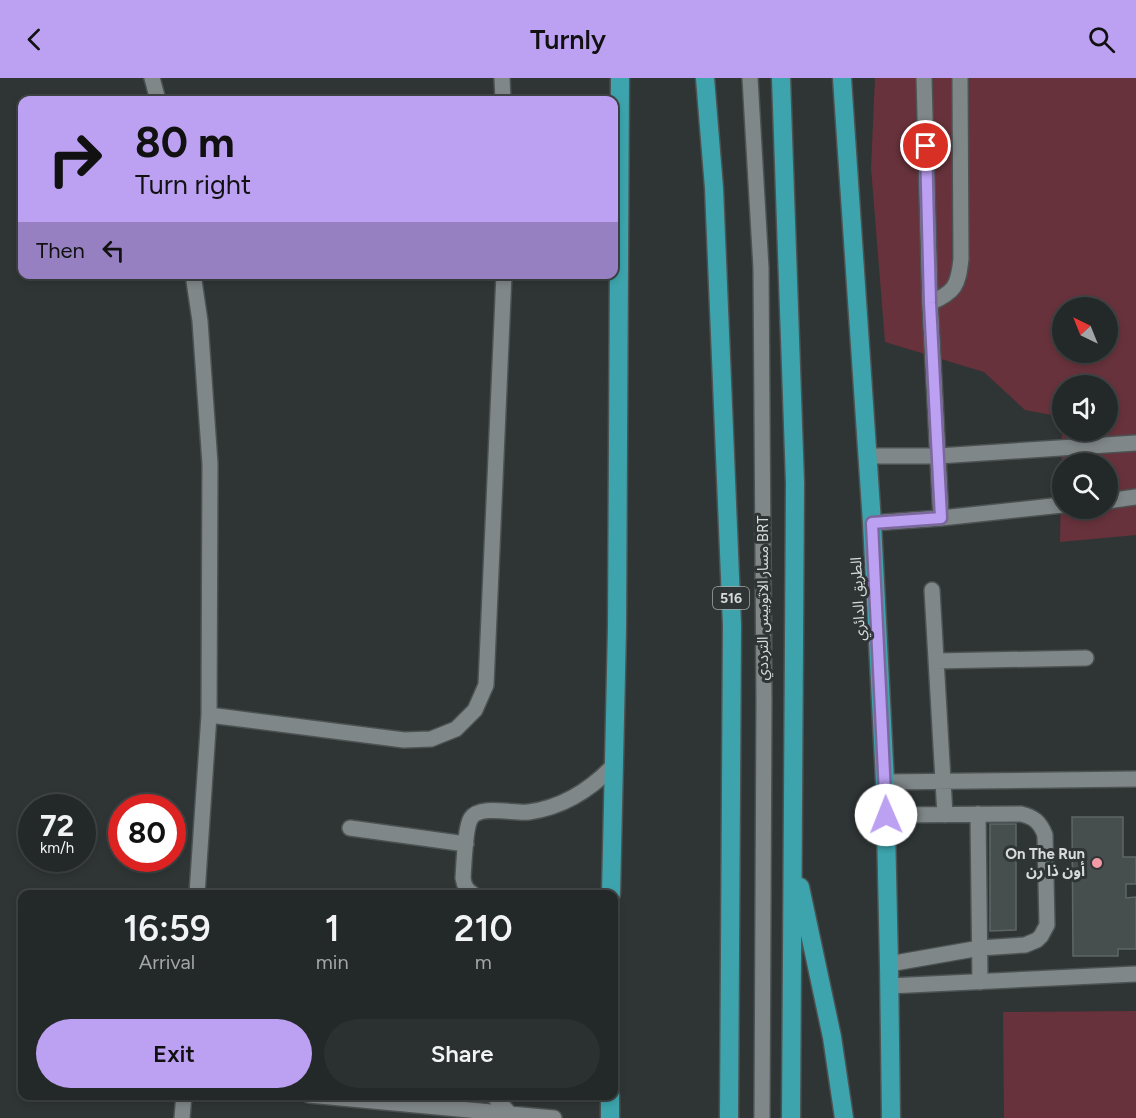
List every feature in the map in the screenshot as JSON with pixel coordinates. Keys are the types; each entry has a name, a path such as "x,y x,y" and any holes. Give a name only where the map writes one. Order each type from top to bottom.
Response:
{"highway":[{"path":"611,890 617,616 620,78"},
{"name":"516","path":"705,78 714,188 732,625 729,1118"},
{"path":"781,78 795,483 791,1118"},
{"name":"الطريق الدائري","path":"843,78 872,523 885,782 891,1118"},
{"path":"793,855 832,1038 844,1118"},
{"path":"610,1100 610,1118"}],"street":[{"path":"152,78 157,96"},
{"path":"502,78 503,96"},
{"name":"مسار الاتوبيس الترددي BRT","path":"750,78 761,268 764,700 762,1118"},
{"path":"924,78 930,303 941,518"},
{"path":"930,303 948,295 959,279 961,259 960,78"},
{"path":"194,279 200,321 210,464 209,715 197,890"},
{"path":"209,715 404,740 431,739 456,729 475,710 486,685 504,279"},
{"path":"867,456 938,456 1136,443"},
{"path":"1118,499 1136,497"},
{"path":"872,523 1052,506"},
{"path":"932,590 945,815"},
{"path":"936,661 1086,658"},
{"path":"467,890 463,878 468,824 471,818 483,811 527,812 547,809 584,792 613,766"},
{"path":"885,782 1136,778"},
{"path":"978,814 980,982"},
{"path":"886,815 1021,814 1034,818 1039,822 1045,835 1047,914 1045,931 1031,944 980,948 889,964"},
{"path":"350,828 466,844"},
{"path":"889,986 1136,974"},
{"path":"182,1118 184,1100"},
{"path":"390,1100 509,1116 554,1118"},
{"path":"497,1100 509,1116"}],"shaded area":[{"path":"875,78 1136,78 1136,535 1060,542 1060,519 1118,519 1118,453 1062,453 1062,441 1118,441 1118,375 1052,375 1052,415 1025,410 984,372 885,342 871,168"},
{"path":"1136,1011 1136,1118 1004,1118 1003,1012"}],"building":[{"path":"1072,817 1123,817 1123,857 1136,857 1136,884 1126,884 1126,898 1136,897 1136,949 1118,949 1118,956 1073,956"},
{"path":"990,824 1016,824 1016,930 990,931"}],"place":[{"name":"On The Run أون ذا رن","path":"1097,863"}],"route":[{"path":"886,815 872,523 941,518 930,303 926,146"}]}
